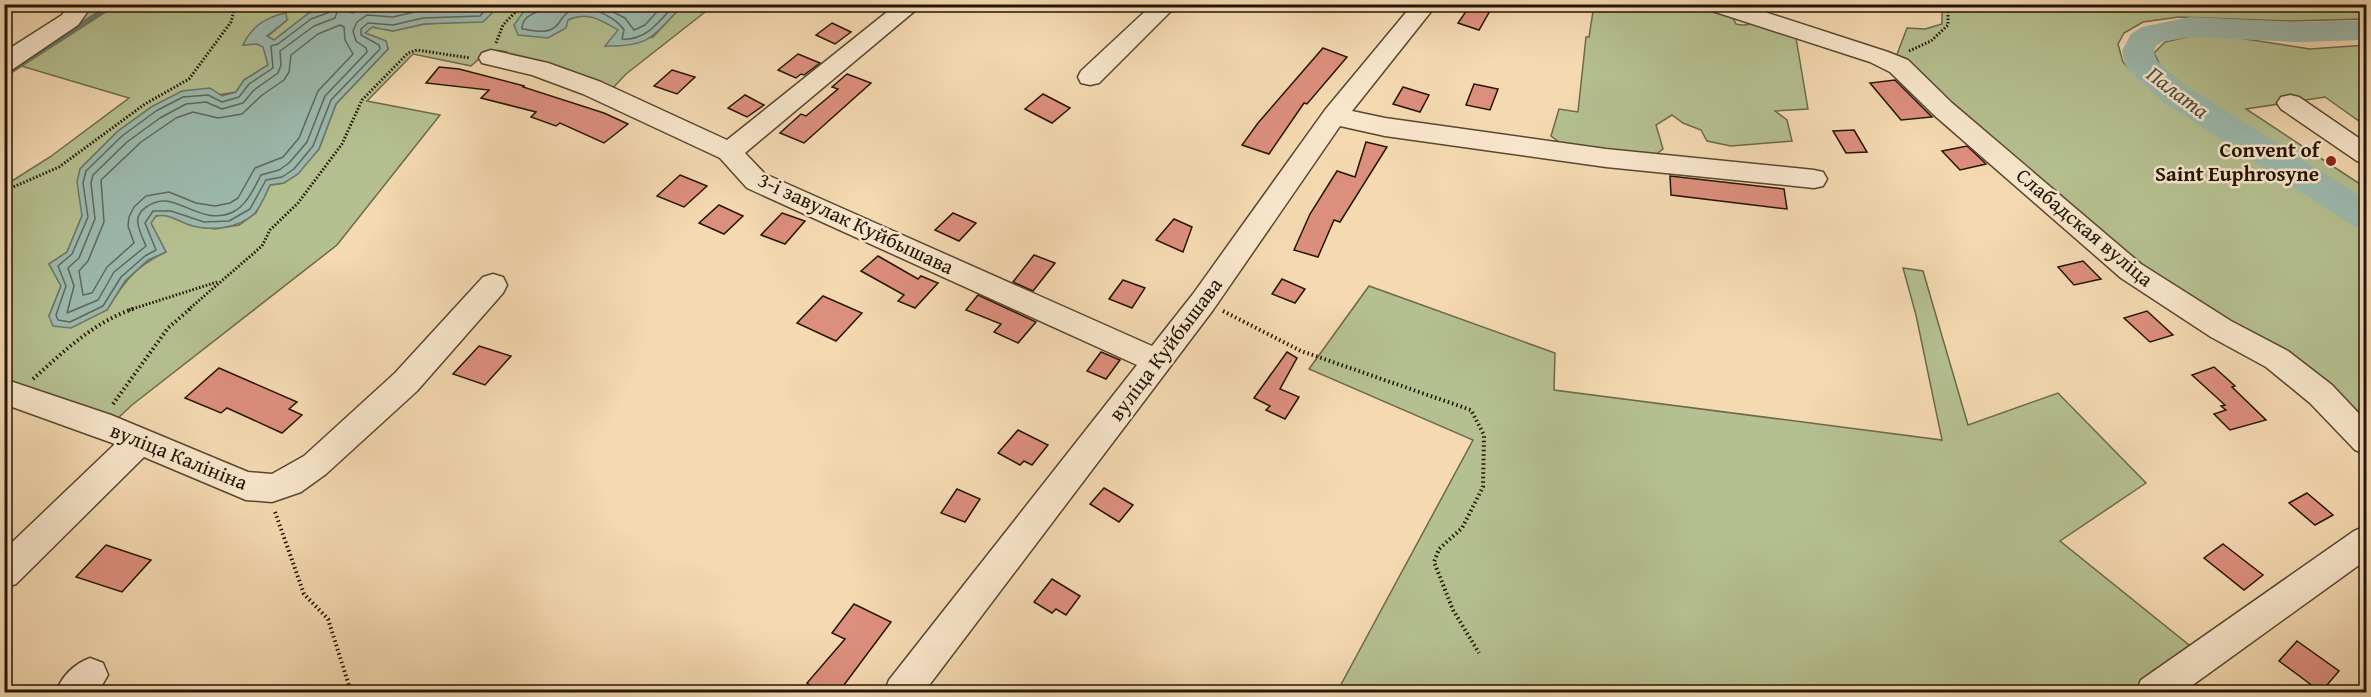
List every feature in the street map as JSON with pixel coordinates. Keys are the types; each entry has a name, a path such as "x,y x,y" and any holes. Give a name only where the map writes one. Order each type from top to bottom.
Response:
{"street":[{"path":"729,152 912,4"},
{"path":"1090,76 1167,4"},
{"name":"вуліца Куйбышава","path":"902,693 1203,302 1334,116 1426,4"},
{"path":"1714,4 1899,66"},
{"path":"4,63 76,12"},
{"name":"3-і завулак Куйбышава","path":"491,58 539,69 592,88 729,152 756,180 1157,361"},
{"name":"Слабадская вуліца","path":"1899,66 1943,108 2131,271 2221,329 2277,359 2321,394 2367,441"},
{"path":"2290,103 2367,155"},
{"path":"1334,116 1385,127 1606,158 1814,179"},
{"name":"вуліца Калініна","path":"10,393 100,424 246,486 272,488 291,482 315,465 398,390 493,285"},
{"path":"4,573 140,440"},
{"path":"2154,693 2367,541"}],"path":[{"path":"4,191 59,167 145,104 189,79 231,22 234,10 226,4"},
{"path":"100,424 136,369 168,328 262,246 270,230 298,203 342,144 362,100 408,53 417,50 471,58 491,58 502,26 523,4"},
{"path":"1899,66 1910,48 1931,41 1948,25 1948,4"},
{"path":"10,393 73,342 124,312 220,281"},
{"path":"1203,302 1301,351 1471,410 1484,435 1483,487 1462,528 1439,549 1434,562 1453,610 1479,653"},
{"path":"272,488 274,508 304,594 328,619 351,693"}],"green space":[{"path":"687,4 714,5 626,74 610,91 507,57 507,52 492,51 479,58 471,66 413,54 367,101 440,115 337,245 132,405 116,420 5,379 4,186 50,157 129,98 11,63 86,5 330,5 309,13 274,40 267,37 287,20 266,24 251,33 243,45 257,44 264,47 268,65 244,80 236,92 153,106 118,131 80,169 82,216 67,252 49,264 61,286 49,316 107,310 119,291 138,269 166,252 150,222 156,216 165,214 190,225 215,229 239,225 256,213 270,185 284,183 319,149 336,104 388,49 386,41 365,33 372,27 393,31 424,24 454,22 500,5 541,5 524,11 568,20 580,15 597,18 619,30 606,46 653,37 682,6"},
{"path":"1594,5 1698,5 1732,16 1736,24 1761,24 1796,38 1808,109 1775,111 1787,120 1792,141 1731,146 1707,141 1701,130 1683,123 1672,115 1656,125 1663,149 1655,155 1563,145 1551,136 1559,109 1578,112 1586,37 1589,37"},
{"path":"1942,5 2366,5 2366,19 2290,21 2179,17 2143,22 2124,33 2118,44 2123,62 2140,79 2366,229 2366,430 2328,392 2134,269 1896,57 1907,28 1925,29 1942,24"},
{"name":"Convent of Saint Euphrosyne","path":"2191,36 2226,36 2310,49 2366,45 2366,126 2325,97 2246,109 2366,188 2366,205 2188,93 2163,71 2154,53 2165,42"},
{"path":"1903,268 1923,271 1968,425 2058,393 2146,483 2060,541 2194,649 2136,692 1337,692 1473,440 1309,369 1369,286 1555,353 1554,390 1942,440 1916,315"}],"water":[{"path":"541,4 687,5 682,6 656,33 641,42 632,45 605,46 618,30 600,20 581,16 568,20 566,28 548,38 518,35 514,25 524,11"},
{"path":"330,5 500,5 483,22 424,24 393,31 372,27 365,33 386,41 388,49 336,104 319,149 298,174 284,183 270,185 254,214 231,226 204,228 168,216 156,216 151,223 166,252 148,260 125,281 107,310 71,328 53,326 49,316 61,286 49,264 67,252 82,216 77,182 80,169 118,131 153,106 182,91 210,88 222,96 236,92 244,80 268,65 263,47 257,44 243,45 260,23 286,13 287,20 267,36 274,40 309,13"}],"building":[{"path":"1471,4 1491,9 1479,30 1458,23"},
{"path":"832,23 851,32 835,44 816,35"},
{"path":"1323,48 1347,57 1307,104 1304,103 1269,154 1242,145 1258,123"},
{"path":"798,54 820,63 796,78 778,70"},
{"path":"439,67 459,69 524,86 604,113 628,124 604,143 560,123 556,126 531,117 536,112 481,98 489,90 426,83"},
{"path":"672,70 695,77 677,94 654,86"},
{"path":"847,74 871,83 804,143 780,133 801,114 806,116 838,89 832,87"},
{"path":"1895,80 1932,117 1901,120 1870,83"},
{"path":"1474,84 1498,89 1490,110 1466,105"},
{"path":"1403,87 1429,95 1420,112 1393,104"},
{"path":"1043,94 1070,108 1052,123 1025,109"},
{"path":"745,95 764,105 747,117 728,108"},
{"path":"1854,130 1867,152 1846,153 1833,131"},
{"path":"1366,142 1387,147 1340,222 1334,220 1318,257 1294,250 1310,214 1337,171 1355,177"},
{"path":"1967,146 1986,164 1960,170 1942,151"},
{"path":"680,175 707,186 684,207 657,196"},
{"path":"1670,176 1784,189 1787,209 1671,195"},
{"path":"719,205 743,216 724,234 699,223"},
{"path":"782,213 805,221 785,244 761,235"},
{"path":"953,213 976,223 959,241 935,230"},
{"path":"1174,219 1192,227 1183,252 1156,240"},
{"path":"1034,255 1055,263 1033,291 1013,282"},
{"path":"878,256 918,279 921,276 938,283 915,308 898,301 904,295 861,271"},
{"path":"2083,261 2101,279 2074,285 2058,267"},
{"path":"1282,279 1305,289 1295,303 1272,294"},
{"path":"1123,280 1145,288 1132,308 1109,299"},
{"path":"978,295 1036,322 1018,343 994,332 1001,324 966,310"},
{"path":"823,296 862,313 836,341 797,323"},
{"path":"2147,311 2173,335 2150,342 2124,318"},
{"path":"479,346 511,356 485,385 453,374"},
{"path":"1101,352 1120,360 1106,379 1087,371"},
{"path":"1287,352 1297,358 1280,389 1299,397 1285,419 1266,410 1270,406 1254,398"},
{"path":"2214,367 2266,420 2230,430 2214,414 2226,410 2221,406 2225,405 2192,375"},
{"path":"219,368 297,402 289,409 302,415 282,433 227,408 221,413 185,398"},
{"path":"1018,430 1048,445 1032,465 1024,461 1020,465 998,453"},
{"path":"1104,488 1133,505 1119,522 1090,504"},
{"path":"957,489 980,499 965,522 941,513"},
{"path":"2307,493 2333,515 2315,525 2289,503"},
{"path":"2223,544 2263,575 2244,590 2204,558"},
{"path":"106,545 151,560 122,592 76,577"},
{"path":"1052,579 1080,596 1066,615 1056,609 1052,613 1034,602"},
{"path":"854,604 891,622 838,693 821,693 807,683 845,639 832,633"},
{"path":"2297,641 2339,671 2321,692 2279,661"}],"waterway":[{"path":"4,75 114,4"},
{"name":"Палата","path":"2366,30 2299,32 2190,27 2153,34 2142,41 2138,51 2141,64 2172,92 2366,217"}],"place":[{"name":"Convent of Saint Euphrosyne","path":"2331,161"}]}
